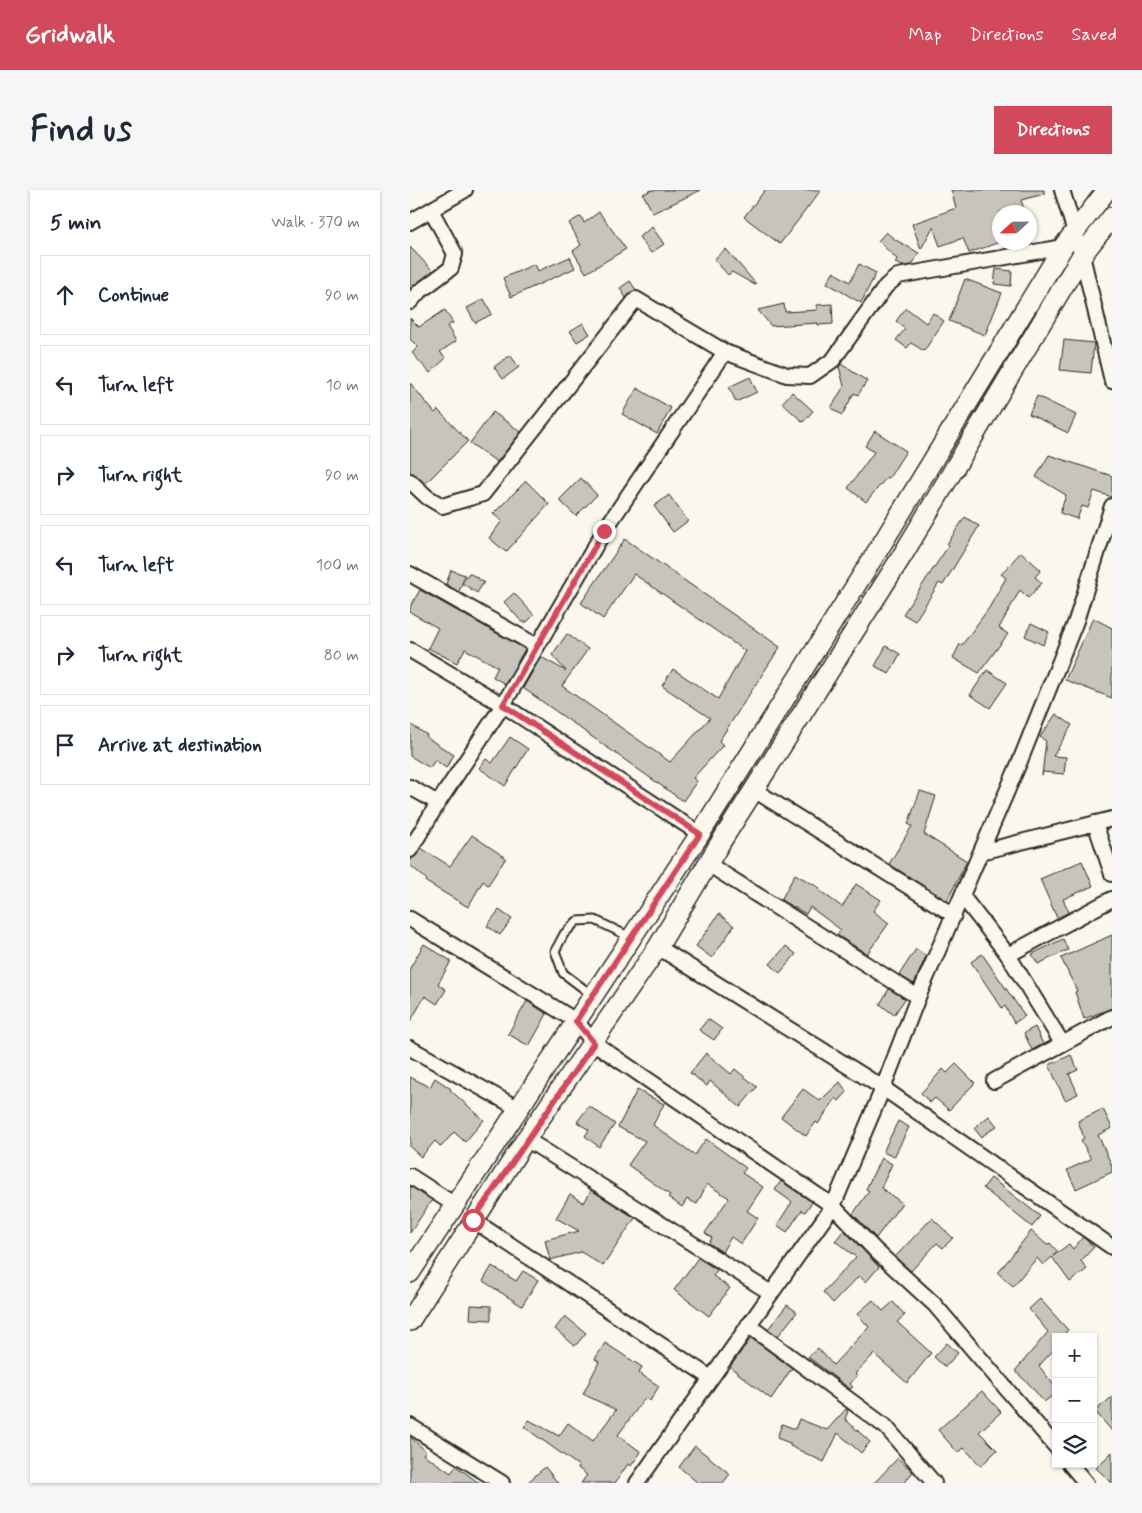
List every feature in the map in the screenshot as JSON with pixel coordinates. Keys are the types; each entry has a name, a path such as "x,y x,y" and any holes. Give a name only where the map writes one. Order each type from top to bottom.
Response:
{"main road":[{"path":"410,1273 700,834 1069,240 1107,190"},
{"path":"410,1321 526,1139 658,948 754,790 902,556 1082,255 1112,217"}],"street":[{"path":"410,222 465,190"},
{"path":"1062,190 1069,240 1082,255 1112,381"},
{"path":"410,302 419,292 451,268 455,254 431,210"},
{"path":"410,481 427,497 442,506 483,494 636,299 725,352 787,375 810,376 833,360 886,286 898,276 1069,240"},
{"path":"410,850 438,803 503,705 604,531 725,352"},
{"path":"637,1483 833,1206 883,1088 918,997 981,852 1076,621 1112,506"},
{"path":"410,574 537,646"},
{"path":"410,650 503,705 700,834"},
{"path":"410,787 438,803"},
{"path":"754,790 954,915"},
{"path":"981,852 1112,819"},
{"path":"1095,823 1112,874"},
{"path":"708,864 918,997"},
{"path":"962,896 1008,955 1062,1044"},
{"path":"1008,955 1112,899"},
{"path":"410,919 576,1021 594,1043 833,1206 876,1251 934,1304 1052,1442"},
{"path":"658,948 883,1088 1112,1247"},
{"path":"994,1081 1112,1017"},
{"path":"410,1048 519,1110"},
{"path":"526,1139 771,1293"},
{"path":"410,1176 455,1205"},
{"path":"473,1220 711,1378"},
{"path":"748,1325 886,1427 934,1483"},
{"path":"410,1426 502,1483"},
{"path":"1073,1468 1086,1483"}],"lane":[{"path":"594,997 563,973 555,951 564,934 577,921 595,920 633,938"}],"building":[{"path":"652,190 701,190 653,213 643,194"},
{"path":"765,190 821,190 780,244 744,217"},
{"path":"951,190 1044,190 1044,194 1021,200 1023,205 992,205 992,245 969,253 963,238 940,246 933,227 921,249 912,224 956,208"},
{"path":"599,212 626,249 586,273 573,251 581,245 569,223 581,216 584,223"},
{"path":"652,227 664,244 651,253 639,237"},
{"path":"886,232 894,239 919,253 912,265 902,266 895,263 897,259 878,241"},
{"path":"410,247 433,271 410,289"},
{"path":"726,249 755,285 732,272 728,275 714,259"},
{"path":"570,257 575,268 511,297 503,278 535,264 538,271"},
{"path":"859,264 876,273 861,303 827,283 833,272 850,282"},
{"path":"996,269 1012,271 1011,286 994,284"},
{"path":"965,279 1002,293 985,335 949,321"},
{"path":"630,281 636,290 626,298 620,288"},
{"path":"484,299 492,314 475,323 467,308"},
{"path":"784,304 785,312 817,310 817,305 832,304 833,324 771,326 758,310"},
{"path":"906,308 926,323 933,313 944,321 924,351 911,343 907,348 896,340 905,329 896,321"},
{"path":"445,310 453,323 447,326 456,341 440,352 446,358 430,373 412,353 418,347 410,339 410,318 419,327"},
{"path":"583,323 590,334 577,342 570,331"},
{"path":"1064,340 1094,343 1091,373 1060,370"},
{"path":"510,355 519,367 503,379 494,367"},
{"path":"841,364 867,381 858,395 854,393 842,415 831,408 844,386 839,367"},
{"path":"750,377 757,392 736,402 729,387"},
{"path":"410,383 435,413 438,410 468,441 425,484 410,472"},
{"path":"637,388 671,408 657,434 622,414"},
{"path":"792,392 813,411 803,422 782,403"},
{"path":"1037,396 1076,415 1068,433 1029,414"},
{"path":"493,412 521,432 497,462 470,443"},
{"path":"875,431 906,451 889,478 887,477 866,502 848,488 874,452 865,446"},
{"path":"1049,455 1112,476 1112,497 1094,491 1088,508 1082,506 1077,519 1060,513 1066,495 1036,477"},
{"path":"581,478 597,495 576,516 559,500"},
{"path":"526,481 549,504 506,552 489,538 502,521 493,514"},
{"path":"669,495 688,521 673,532 654,506"},
{"path":"965,517 979,526 943,585 939,583 915,621 903,614 949,545 947,544"},
{"path":"625,539 780,647 719,741 723,745 693,778 697,781 683,801 523,688 541,657 566,671 552,655 567,634 588,649 562,686 670,762 710,718 662,686 673,669 718,699 745,651 634,574 603,619 581,603"},
{"path":"1021,552 1041,570 1035,577 1042,583 1028,598 1020,590 999,628 1008,634 979,673 953,658 960,644 962,645 989,608 1006,578 1001,574"},
{"path":"451,570 465,575 459,592 446,584"},
{"path":"469,573 484,582 477,593 462,583"},
{"path":"420,590 525,649 505,684 493,677 498,667 465,649 457,663 428,648 438,628 410,612 410,607"},
{"path":"514,593 534,615 527,622 522,622 504,602"},
{"path":"1093,618 1112,628 1112,698 1065,680"},
{"path":"1031,623 1049,632 1043,645 1025,636"},
{"path":"886,646 900,654 889,674 875,666"},
{"path":"987,670 1007,683 990,708 970,695"},
{"path":"1056,714 1072,725 1053,756 1066,757 1064,774 1043,772 1042,775 1046,741 1040,737"},
{"path":"410,724 454,755 446,768 435,760 430,768 410,756"},
{"path":"510,737 528,749 505,786 479,768 486,759 492,763"},
{"path":"920,791 936,796 924,834 967,861 947,901 889,864 912,826 908,824"},
{"path":"472,835 506,858 488,885 483,881 468,907 426,882 427,880 410,865 410,859 415,857 421,848 450,866"},
{"path":"1082,861 1093,886 1063,899 1069,912 1057,918 1040,879"},
{"path":"795,874 820,888 819,890 842,907 856,884 881,900 873,911 889,923 867,954 837,935 841,930 810,907 806,914 781,900"},
{"path":"499,910 512,919 500,935 487,926"},
{"path":"719,914 734,926 712,958 696,946"},
{"path":"1112,935 1112,1008 1084,1019 1075,992 1077,991 1061,958"},
{"path":"1063,939 1068,950 1038,964 1032,954"},
{"path":"424,944 451,961 438,984 446,990 437,1004 425,996 410,1022 410,968"},
{"path":"786,946 796,954 780,973 770,964"},
{"path":"916,949 926,956 914,984 899,975"},
{"path":"982,954 1025,1016 1014,1023 1005,1006 1002,1008 971,962"},
{"path":"889,989 905,999 894,1015 880,1004"},
{"path":"527,1001 547,1014 529,1046 508,1034"},
{"path":"708,1019 722,1029 714,1040 699,1030"},
{"path":"1035,1027 1043,1044 1032,1050 1024,1033"},
{"path":"706,1053 731,1074 735,1069 757,1087 740,1107 710,1081 707,1086 690,1073"},
{"path":"1071,1055 1078,1070 1069,1074 1078,1094 1065,1100 1049,1065"},
{"path":"956,1064 975,1083 949,1110 935,1098 930,1103 921,1093 943,1069 947,1073"},
{"path":"410,1077 430,1087 435,1078 451,1089 484,1120 465,1142 454,1132 441,1147 435,1141 421,1157 410,1147"},
{"path":"840,1082 847,1092 839,1101 836,1098 818,1124 816,1122 806,1136 781,1117 803,1089 820,1101"},
{"path":"637,1090 664,1104 653,1125 695,1155 706,1139 746,1168 742,1173 763,1187 747,1211 758,1218 741,1244 731,1237 722,1252 709,1243 712,1238 705,1233 729,1198 707,1184 697,1204 687,1199 682,1207 668,1197 670,1195 628,1165 645,1141 618,1127"},
{"path":"589,1106 615,1124 599,1147 585,1136 589,1130 577,1122"},
{"path":"1103,1109 1112,1128 1098,1135 1112,1166 1112,1172 1076,1189 1067,1170 1091,1159 1081,1140 1084,1138 1078,1121"},
{"path":"989,1116 997,1126 981,1137 974,1128"},
{"path":"898,1121 909,1127 894,1157 883,1152"},
{"path":"881,1158 892,1164 881,1188 902,1203 876,1238 853,1214 869,1191 866,1189"},
{"path":"991,1178 1040,1216 1032,1227 983,1188"},
{"path":"781,1181 812,1202 805,1212 802,1210 787,1232 777,1225 792,1202 775,1190"},
{"path":"410,1186 432,1200 410,1233"},
{"path":"591,1190 635,1218 603,1266 581,1252 550,1260 545,1240 579,1231 556,1218 570,1194 584,1203"},
{"path":"932,1218 953,1238 943,1248 937,1243 911,1271 895,1257"},
{"path":"844,1230 879,1267 866,1282 859,1276 833,1303 823,1292 856,1257 835,1241"},
{"path":"1031,1231 1047,1245 1050,1243 1058,1252 1053,1256 1069,1244 1073,1249 1083,1237 1094,1247 1081,1261 1087,1269 1070,1282 1052,1257 1043,1265 1037,1258 1013,1286 998,1273"},
{"path":"698,1258 717,1270 713,1276 730,1288 709,1316 674,1290"},
{"path":"492,1266 516,1281 523,1271 538,1280 522,1306 483,1281"},
{"path":"1040,1299 1068,1330 1065,1333 1052,1333 1052,1351 1039,1366 1052,1383 1052,1396 1044,1402 1015,1371 1048,1332 1029,1309"},
{"path":"873,1300 883,1311 893,1302 905,1315 897,1322 931,1353 907,1383 874,1354 855,1374 857,1376 850,1384 853,1387 850,1389 808,1357 818,1348 833,1365 869,1327 857,1314"},
{"path":"471,1305 491,1306 491,1320 470,1319"},
{"path":"787,1305 797,1312 778,1336 768,1329"},
{"path":"565,1316 586,1333 575,1346 555,1329"},
{"path":"751,1338 792,1368 771,1399 730,1367"},
{"path":"605,1343 642,1367 639,1373 659,1386 650,1401 645,1398 618,1435 641,1452 631,1466 628,1464 615,1483 581,1483 587,1475 578,1468 579,1466 524,1427 529,1420 559,1436 568,1423 593,1441 616,1410 583,1394 599,1362 595,1359"},
{"path":"947,1343 958,1353 945,1367 934,1357"},
{"path":"982,1391 1001,1412 979,1432 997,1450 981,1466 964,1448 958,1453 938,1430"},
{"path":"1112,1397 1112,1431 1097,1413 1097,1409"},
{"path":"846,1409 848,1411 845,1419 870,1442 861,1453 838,1433 824,1462 777,1438 782,1424 795,1429 799,1419 827,1430"},
{"path":"410,1437 426,1451 423,1454 451,1473 456,1466 479,1483 410,1483"},
{"path":"695,1446 730,1474 723,1483 698,1483 679,1467"},
{"path":"1112,1452 1112,1483 1096,1468"},
{"path":"898,1458 913,1472 904,1483 874,1483"},
{"path":"545,1467 558,1483 527,1483"}],"route":[{"path":"473,1220 526,1139 594,1043 576,1021 594,997 700,834 503,705 604,531"}]}
